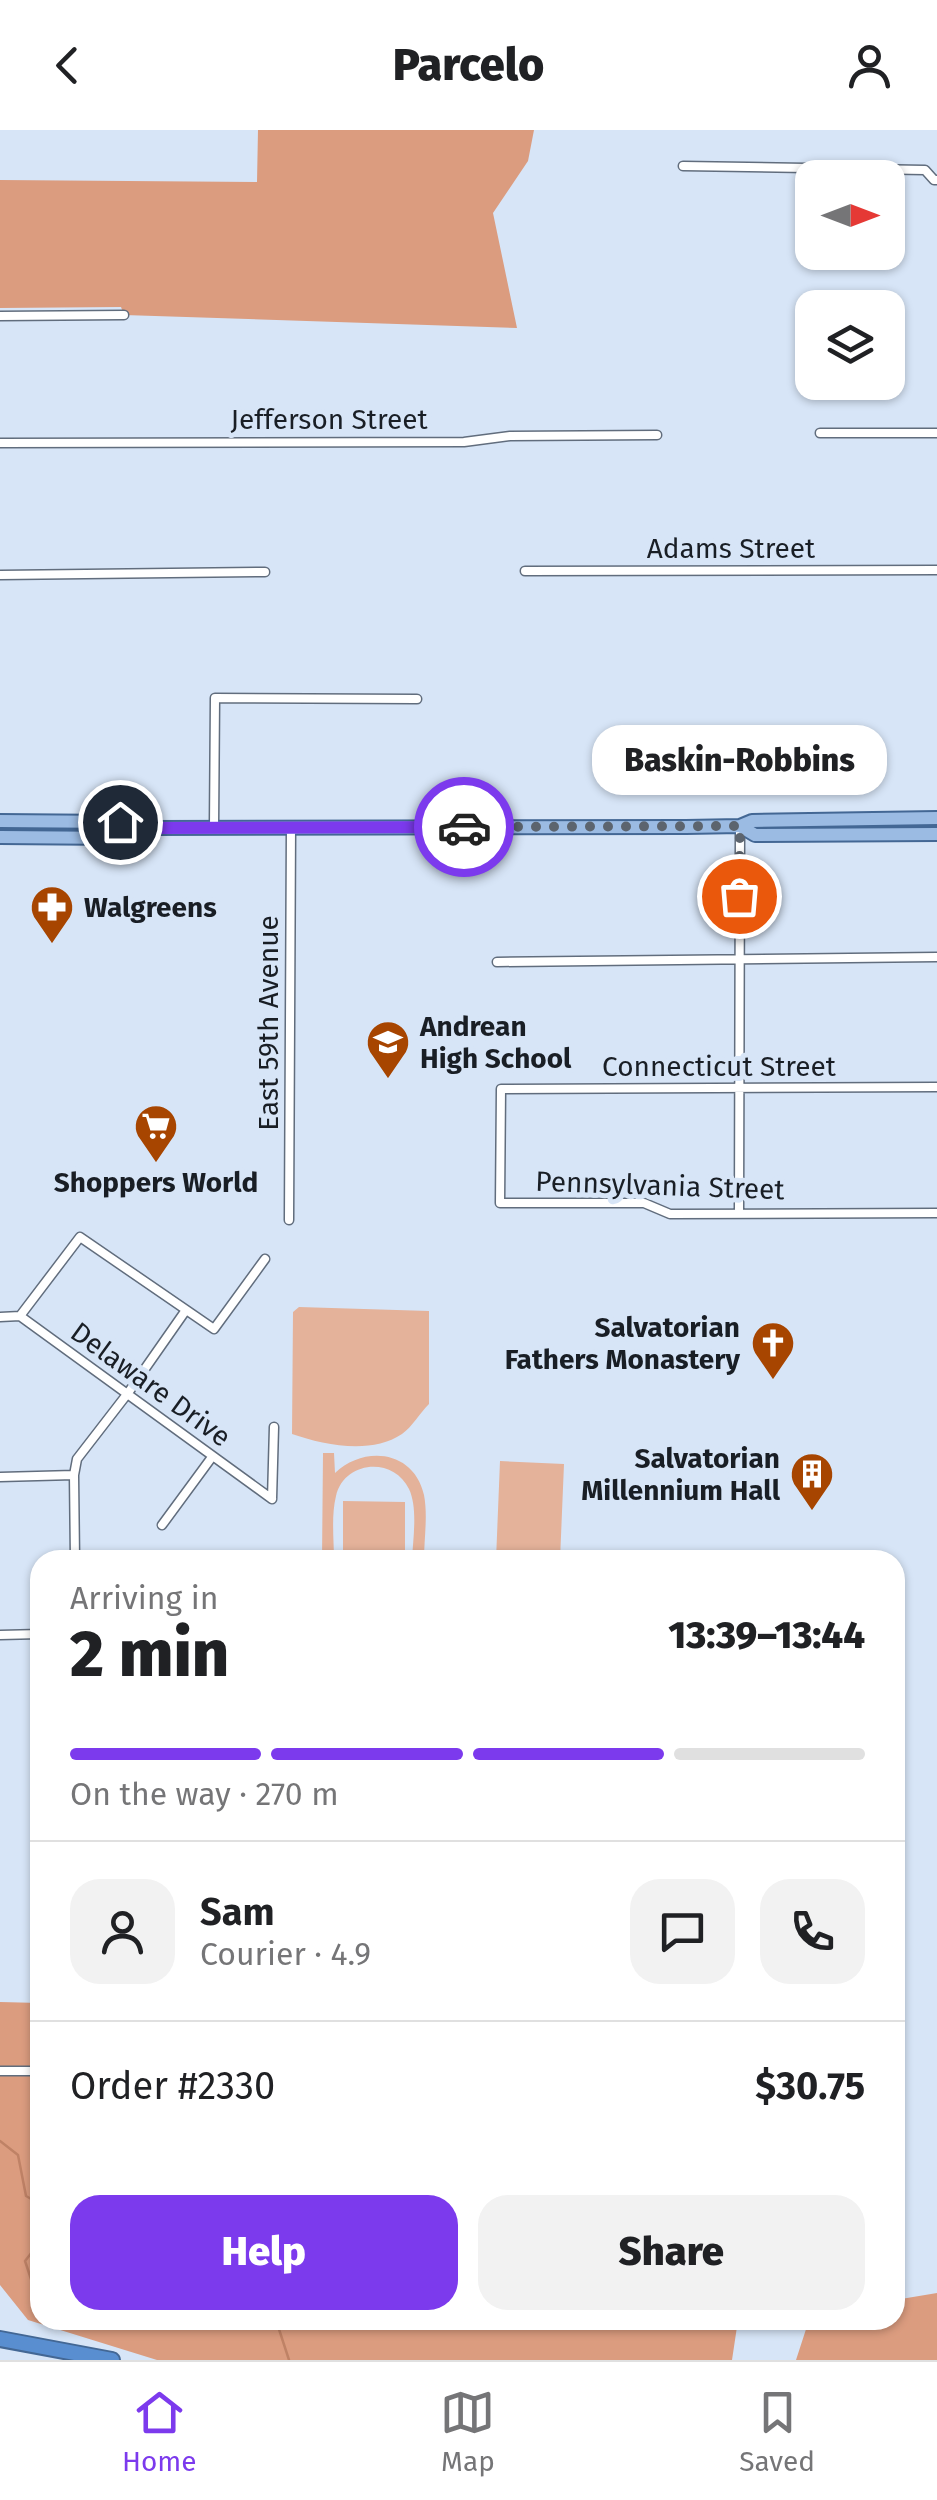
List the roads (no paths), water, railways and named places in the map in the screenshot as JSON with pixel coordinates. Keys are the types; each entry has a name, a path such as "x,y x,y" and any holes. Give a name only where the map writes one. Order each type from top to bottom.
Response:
{"highway":[{"path":"0,2328 21,2342"},
{"path":"0,2339 112,2360"}],"main road":[{"path":"0,822 120,822 152,828 740,826 752,821 937,818"},
{"path":"740,826 755,835 937,834"},
{"path":"0,837 119,838 152,828"}],"street":[{"path":"684,166 924,170 936,180"},
{"path":"0,316 124,315"},
{"path":"820,433 937,433"},
{"name":"Jefferson Street","path":"0,443 464,442 510,436 657,436"},
{"name":"Adams Street","path":"524,571 937,570"},
{"path":"0,575 266,572"},
{"path":"214,828 216,698 416,699"},
{"path":"738,1213 740,826"},
{"name":"East 59th Avenue","path":"289,1220 291,827"},
{"path":"497,962 937,957"},
{"name":"Connecticut Street","path":"500,1203 501,1089 937,1088"},
{"name":"Pennsylvania Street","path":"500,1203 644,1203 670,1214 937,1213"},
{"path":"0,1317 20,1316 80,1237 214,1328 265,1259"},
{"path":"75,1550 77,1459 186,1310"},
{"name":"Delaware Drive","path":"20,1316 272,1499 274,1427"},
{"path":"162,1525 212,1456"},
{"path":"0,1477 74,1475"},
{"path":"0,1635 30,1634"},
{"path":"0,2071 30,2071"}],"waterway":[{"path":"0,2141 18,2155 26,2196 30,2198"},
{"path":"30,2255 25,2261 30,2276"},
{"path":"279,2330 289,2360"}],"place":[{"name":"Baskin-Robbins","path":"739,896"},
{"name":"Walgreens","path":"52,945"},
{"name":"Andrean High School","path":"388,1080"},
{"name":"Shoppers World","path":"156,1164"},
{"name":"Salvatorian Fathers Monastery","path":"773,1381"},
{"name":"Salvatorian Millennium Hall","path":"812,1512"}]}
